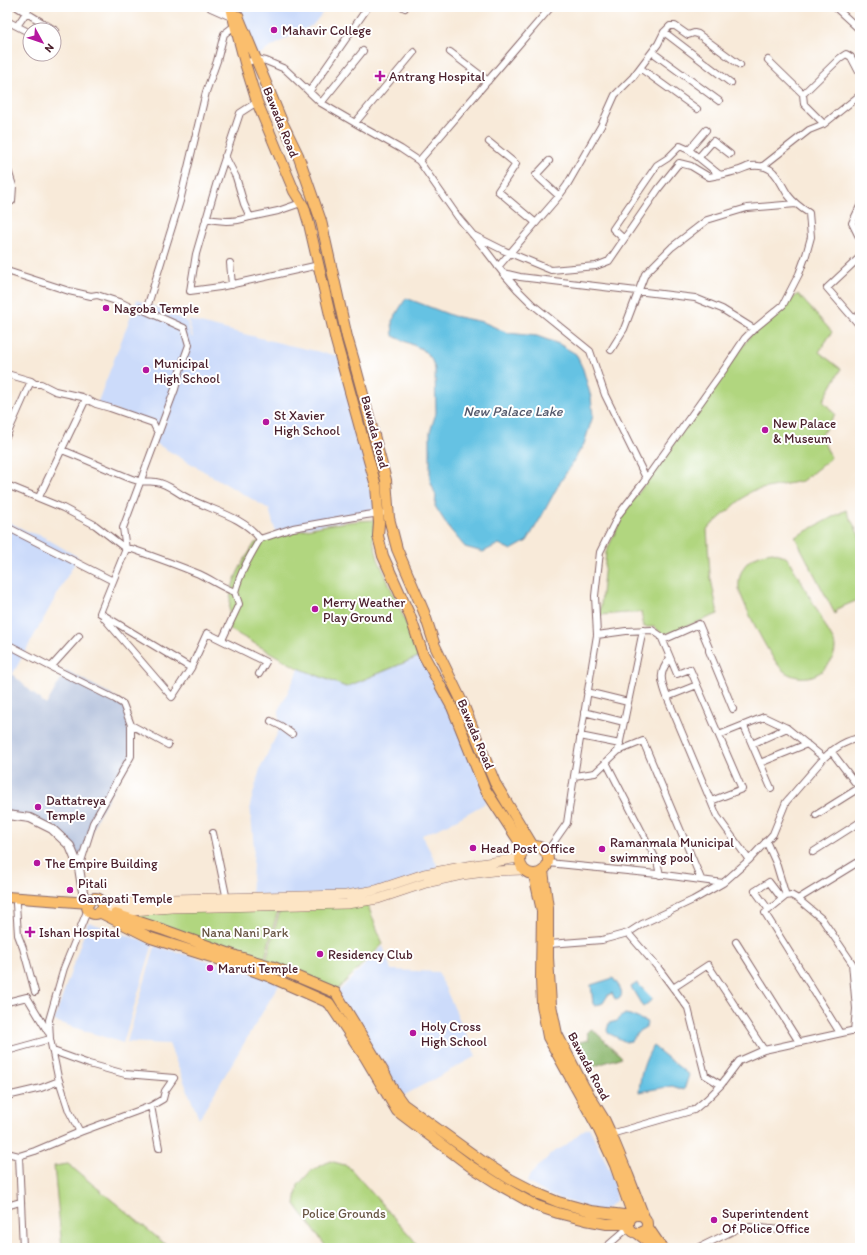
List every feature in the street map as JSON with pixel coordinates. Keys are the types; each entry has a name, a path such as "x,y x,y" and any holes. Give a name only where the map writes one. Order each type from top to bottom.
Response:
{"main road":[{"path":"236,16 298,155 320,221 347,337 386,480 383,513 424,612 435,646 463,704 495,783 525,851 520,864 523,870"},
{"name":"Bawada Road","path":"236,16 244,63 257,102 294,191 310,224 336,341 383,513 378,536 384,556 410,616 423,654 452,707 485,790 525,851"},
{"path":"227,903 346,895 376,890 424,874 461,867 540,848 543,865 542,1005 548,1037 597,1126 615,1164 632,1223 654,1248"},
{"path":"89,905 92,914 95,914 101,909 171,899 227,903 347,904 378,899 426,883 462,875 493,871 523,870 527,873 543,865"},
{"name":"Bawada Road","path":"543,865 548,908 548,958 551,1005 557,1034 584,1088 605,1121 628,1175 645,1221 662,1248"},
{"path":"7,897 89,905"},
{"path":"12,903 54,906 89,905"},
{"path":"101,909 236,956 274,967 303,985 336,993 400,1107 510,1179 541,1195 558,1202 632,1223 642,1232 645,1221 641,1215 632,1223"}],"street":[{"path":"17,7 28,10 45,22"},
{"path":"146,311 180,201 206,92 217,61 224,34 236,16 211,7"},
{"path":"309,92 368,7"},
{"path":"420,161 551,7"},
{"path":"835,7 860,30"},
{"path":"17,26 28,10"},
{"path":"7,20 22,29"},
{"path":"498,267 567,185 601,126 615,95 633,77 652,52 664,32 670,26 674,25 688,35 694,33 698,34 740,65"},
{"path":"664,32 731,84"},
{"path":"321,103 363,51"},
{"path":"355,123 414,52"},
{"path":"450,52 488,81"},
{"path":"652,52 719,101"},
{"path":"803,94 846,54 851,57 860,74"},
{"path":"244,63 256,61 258,59 269,61 285,69 321,103 420,161 458,217 503,273 532,304 590,351 605,394 646,478"},
{"path":"768,60 803,94 804,104 824,124"},
{"path":"640,68 697,109"},
{"path":"763,166 809,130 824,124 860,95"},
{"path":"257,102 240,113 206,218 196,254 190,291 232,285 319,265"},
{"path":"689,150 706,130"},
{"path":"698,157 713,141 730,154"},
{"path":"489,142 516,164 498,191 536,223"},
{"path":"624,239 612,229 657,165 668,158 680,146 689,150 720,175"},
{"path":"225,156 236,177 244,204 250,217"},
{"path":"549,161 536,176 558,196"},
{"path":"473,234 510,253 552,270 596,266 609,261 659,188 679,163 691,166 709,177 749,166 763,166 771,169 777,174 796,204 808,213 811,237 799,274 783,305 745,338 721,374 619,514 600,552 594,596 597,635 567,823 543,865 701,879 723,883"},
{"path":"7,167 12,186 12,201 7,204"},
{"path":"206,218 216,221 236,221 278,211 301,203"},
{"path":"611,350 624,329 645,274 672,247 707,220 747,208 796,204"},
{"path":"860,206 852,223 860,239"},
{"path":"860,257 827,288 860,326"},
{"path":"230,263 232,285"},
{"path":"7,271 39,281 49,286 91,296 97,295 122,303 132,308 138,308 146,311 184,328 189,345 175,389 123,528 126,549 100,613"},
{"path":"503,273 520,277 695,298 722,309 754,330"},
{"path":"854,319 860,314"},
{"path":"7,374 86,399 96,404 153,423 158,433"},
{"path":"7,435 31,381"},
{"path":"39,497 86,399"},
{"path":"62,450 141,482 157,482 166,486 183,496 225,514 247,526 254,531 260,539"},
{"path":"7,485 39,497 95,525 126,549 132,549 171,563 201,575 226,589 235,592"},
{"path":"222,640 239,604 235,592 238,581 260,539 293,528 383,513"},
{"path":"7,527 113,581"},
{"path":"100,613 191,668"},
{"path":"100,613 172,697 191,668 207,632 266,662 259,674"},
{"path":"663,640 700,624 710,648 709,651 733,708"},
{"path":"597,635 626,630 652,630 661,636 678,674 690,669 742,789 711,801"},
{"path":"618,751 642,630"},
{"path":"51,667 79,636"},
{"path":"7,644 123,704 131,725 130,756 93,823 79,868"},
{"path":"670,658 665,664 661,679 667,697 717,816 748,860"},
{"path":"667,697 697,685"},
{"path":"587,692 628,702"},
{"path":"584,712 624,722"},
{"path":"719,736 764,717 787,728 824,758"},
{"path":"271,721 292,734"},
{"path":"131,725 168,745"},
{"path":"744,726 771,788"},
{"path":"752,744 787,728"},
{"path":"580,736 620,744"},
{"path":"549,944 602,940 628,932 693,900 723,883 773,834 786,802 824,758 831,751 844,743 860,738"},
{"path":"574,776 595,773 618,751 643,741 701,879"},
{"path":"760,763 807,744"},
{"path":"816,815 860,788 831,751"},
{"path":"606,762 656,861 660,875"},
{"path":"7,815 30,818 52,829 70,846 79,868 84,896 89,905 68,956 57,988 49,1020 49,1036"},
{"path":"813,852 860,822"},
{"path":"213,833 227,903"},
{"path":"766,841 776,863 784,898"},
{"path":"798,899 860,861"},
{"path":"769,910 755,891 769,882 784,898"},
{"path":"611,1134 694,1110 721,1085 739,1061 764,1050 857,1030 852,963 822,920 798,899 791,895 784,898 765,913 840,1033"},
{"path":"12,903 18,935 35,992"},
{"path":"628,932 659,969 688,1008 705,1075 721,1085"},
{"path":"736,942 799,1042"},
{"path":"673,988 708,965 764,1050"},
{"path":"7,1002 28,997 49,1036 59,1081 69,1110 80,1132"},
{"path":"7,1050 49,1036"},
{"path":"7,1153 19,1156 35,1151 80,1132 151,1106 163,1099 165,1091 174,1078 124,1074 89,1064 53,1051"},
{"path":"7,1096 41,1088 59,1081"},
{"path":"151,1106 159,1148"},
{"path":"19,1156 23,1248"},
{"path":"7,1206 21,1203"},
{"path":"606,1248 632,1223"},
{"path":"698,1248 739,1228 750,1227 782,1230"}],"shaded area":[{"name":"Mahavir College","path":"238,7 327,7 313,25 256,56 241,21"},
{"name":"St Xavier High School","path":"137,300 163,310 187,322 192,338 188,320 339,356 355,407 366,417 382,463 373,474 379,514 276,533 269,509 155,443 161,427 97,404"},
{"path":"7,521 31,533 46,538 46,540 49,540 78,557 11,677 7,680"},
{"path":"423,654 489,797 484,804 442,827 422,835 440,871 376,890 251,898 254,847 250,805 260,769 280,728 279,710 302,663 352,683"},
{"path":"66,670 119,699 125,704 133,754 97,818 81,866 55,827 7,813 7,683 12,674 46,705"},
{"path":"88,922 153,944 123,1043 54,1021"},
{"path":"155,946 281,981 199,1119 169,1044 127,1042"},
{"name":"Holy Cross High School","path":"383,946 391,970 438,972 476,1056 399,1098 336,994"},
{"path":"589,1127 616,1187 616,1201 601,1212 549,1195 527,1182 530,1175 552,1153 566,1145"}],"green space":[{"path":"798,294 832,332 819,352 841,369 823,401 835,414 821,436 831,458 802,481 751,491 707,529 710,574 718,614 664,635 654,627 644,627 641,612 600,615 606,552 625,512 750,336"},
{"path":"846,510 860,537 860,599 837,609 835,614 795,537"},
{"name":"Merry Weather Play Ground","path":"375,520 373,539 378,559 405,620 418,657 346,687 296,667 229,629 230,601 233,585 240,569 255,543 314,527 344,522"},
{"path":"773,552 788,559 832,637 835,648 834,655 828,666 815,675 806,677 793,676 785,672 779,666 759,634 739,590 740,575 747,563 765,553"},
{"name":"Residency Club","path":"366,901 383,944 335,992 265,965 281,906"},
{"name":"Nana Nani Park","path":"279,906 263,965 105,909"},
{"path":"592,1029 622,1057 589,1068 575,1043 589,1040 587,1032"},
{"name":"Police Grounds","path":"330,1161 348,1166 413,1239 419,1248 327,1248 295,1204 298,1185 311,1171"},
{"path":"68,1164 170,1248 62,1248 54,1166"}],"water":[{"name":"New Palace Lake","path":"406,298 453,316 483,322 508,333 537,336 559,344 576,354 583,369 591,397 593,416 584,444 527,541 511,550 499,544 483,552 465,547 449,528 435,506 436,496 430,480 430,432 436,413 435,369 431,358 422,349 393,336 392,321"},
{"path":"613,978 621,990 622,993 620,998 615,999 612,993 608,995 603,1003 595,1006 593,1004 591,985"},
{"path":"637,983 653,999 643,1007 631,987"},
{"path":"625,1014 647,1022 646,1027 639,1031 631,1041 626,1042 608,1033 607,1030 609,1023 617,1021"},
{"path":"653,1046 689,1075 684,1090 672,1086 639,1092 643,1068"}],"place":[{"name":"Mahavir College","path":"274,30"},
{"name":"Antrang Hospital","path":"380,76"},
{"name":"Nagoba Temple","path":"106,308"},
{"name":"Municipal High School","path":"146,370"},
{"name":"St Xavier High School","path":"266,422"},
{"name":"New Palace & Museum","path":"765,430"},
{"name":"Merry Weather Play Ground","path":"315,609"},
{"name":"Dattatreya Temple","path":"38,807"},
{"name":"Head Post Office","path":"473,848"},
{"name":"Ramanmala Municipal swimming pool","path":"602,849"},
{"name":"The Empire Building","path":"37,863"},
{"name":"Pitali Ganapati Temple","path":"70,890"},
{"name":"Ishan Hospital","path":"30,932"},
{"name":"Residency Club","path":"320,954"},
{"name":"Maruti Temple","path":"210,968"},
{"name":"Holy Cross High School","path":"413,1033"},
{"name":"Superintendent Of Police Office","path":"714,1220"}]}
